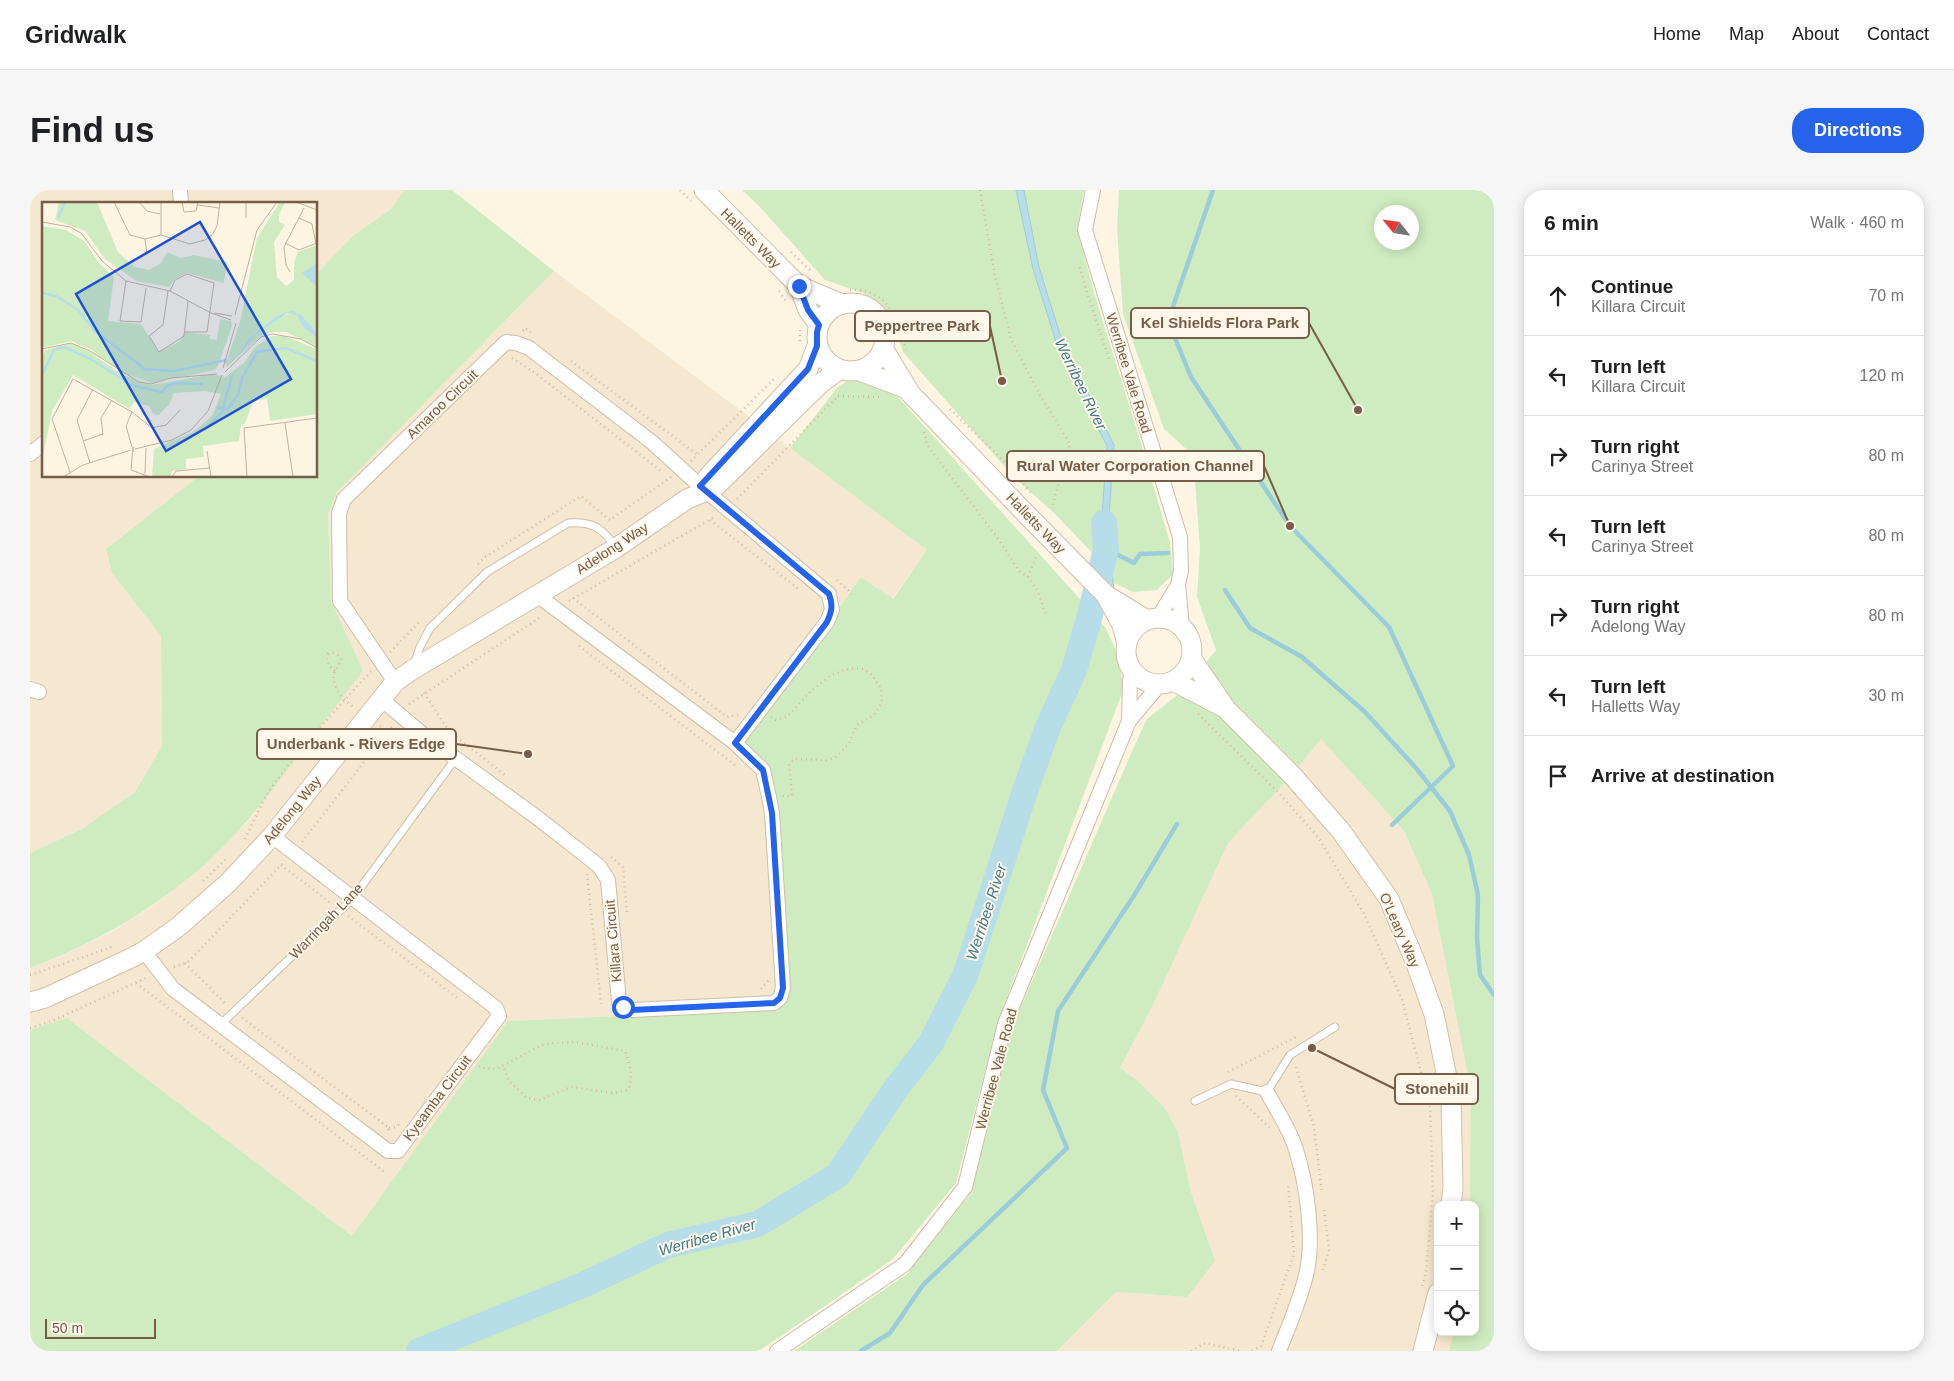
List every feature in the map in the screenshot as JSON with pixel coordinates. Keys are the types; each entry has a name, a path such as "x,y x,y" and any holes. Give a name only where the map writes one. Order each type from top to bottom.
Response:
{"street":[{"name":"Werribee Vale Road","path":"1093,190 1085,230 1180,537 1181,570 1178,585 1182,620"},
{"name":"Halletts Way","path":"698,197 799,286 842,304"},
{"name":"Halletts Way","path":"799,286 808,310 810,324"},
{"path":"853,303 863,305 872,310 884,327 884,348 870,366 846,372 839,370 825,360 809,344 817,332 810,324 824,316 832,308 842,304 853,303"},
{"name":"Amaroo Circuit","path":"395,682 340,601 339,513 344,499 506,342 516,343 529,348 653,443 699,491"},
{"name":"Adelong Way","path":"30,1002 45,998 144,951 178,927 228,883 272,836 395,682 616,548 699,491 808,369 809,344"},
{"path":"884,348 905,388"},
{"name":"Adelong Way","path":"699,491 714,488 821,383 839,370"},
{"path":"860,370 905,388"},
{"name":"Halletts Way","path":"905,388 1105,594 1122,625 1127,642"},
{"path":"30,454 42,445"},
{"path":"699,491 728,509 829,594 831,600 832,610 827,622 735,743"},
{"name":"Werribee Vale Road","path":"1153,619 1178,585"},
{"name":"Halletts Way","path":"1105,594 1153,619"},
{"name":"Killara Circuit","path":"381,699 425,736 539,819 599,866 608,880 619,1002 623,1007 632,1010 774,1003 780,998 783,988 772,813 763,770 735,743 537,595"},
{"path":"1153,619 1175,622 1182,620 1196,654 1182,676 1166,683 1149,683 1140,678 1132,670 1128,662 1127,642 1135,629 1153,619"},
{"name":"O'Leary Way","path":"1196,654 1226,709 1292,775 1341,831 1389,899 1415,961 1434,1014 1451,1097 1453,1179 1451,1201"},
{"name":"Werribee Vale Road","path":"777,1351 905,1264 965,1187 1005,1024 1129,721 1132,670"},
{"name":"Werribee Vale Road","path":"1129,721 1166,683"},
{"name":"O'Leary Way","path":"1166,683 1226,709"},
{"name":"Kyeamba Circuit","path":"144,951 172,990 378,1144 388,1151 398,1151 499,1016 496,1008 272,836"},
{"path":"1267,1092 1288,1130 1296,1151 1308,1207 1310,1251 1301,1293 1279,1351"},
{"path":"1423,1351 1429,1291"}],"lane":[{"path":"412,670 420,647 430,628 488,572 568,523 580,522 594,526 606,533 616,548"},
{"name":"Warringah Lane","path":"220,1025 352,898 456,758"},
{"path":"1195,1101 1231,1084 1267,1092 1290,1055 1335,1027"}],"path":[{"path":"680,190 698,197"},
{"path":"980,190 995,276 1011,339 1041,397 1070,444 1052,507"},
{"path":"773,286 787,303"},
{"path":"809,344 810,324"},
{"path":"508,355 536,373 670,478"},
{"path":"30,1028 52,1021 160,972 185,963 293,853 410,703 555,608 728,509 838,396"},
{"path":"924,428 927,445 1002,544 1020,571 1028,577 1038,592 1046,615"},
{"path":"710,519 806,595"},
{"path":"1028,577 1037,554"},
{"path":"573,598 727,717 738,715 744,708"},
{"path":"1182,620 1192,622 1199,636 1196,654"},
{"path":"572,641 741,769"},
{"path":"335,671 327,665 326,659 328,654 338,655 341,659 335,671 334,682 344,700 388,732 399,732"},
{"path":"761,710 776,720 788,716 812,690 830,676 854,668 870,673 881,688 883,697 874,714 857,726 849,743 834,758 794,759 789,765 792,796 769,797"},
{"path":"424,693 449,731 510,778"},
{"path":"1192,710 1199,714 1277,791 1318,837 1364,912 1402,999 1430,1107 1433,1193 1426,1272 1429,1291"},
{"path":"302,841 310,846"},
{"path":"608,855 623,867 627,914"},
{"path":"281,865 465,1004"},
{"path":"587,873 601,1004"},
{"path":"185,963 234,1012 389,1128 397,1127 403,1119"},
{"path":"761,989 769,980"},
{"path":"136,983 386,1173"},
{"path":"1271,1129 1236,1097 1226,1074 1299,1035"},
{"path":"467,1059 482,1068 496,1068 542,1045 575,1042 625,1051 632,1073 628,1090 614,1093 571,1087 540,1100 527,1098 517,1090 509,1081 502,1066"},
{"path":"378,1144 389,1128"},
{"path":"1252,1351 1261,1346 1294,1254 1288,1179"},
{"path":"1191,1351 1205,1343 1241,1351"}],"shaded area":[{"path":"30,190 405,190 391,209 354,235 318,272 318,202 42,202 42,478 196,478 106,549 112,573 161,636 162,746 135,792 82,829 30,853"},
{"path":"554,271 927,550 892,599 861,577 770,765 780,811 788,993 775,1009 508,1021 352,1236 67,1018 30,1030 30,968 59,957 109,933 153,906 216,854 251,818 362,671 331,601 328,514 337,491"},
{"path":"1321,739 1404,831 1432,894 1455,1010 1494,1027 1494,1351 1057,1351 1116,1292 1187,1297 1191,1193 1178,1132 1165,1108 1137,1080 1120,1068 1154,1003 1228,843 1292,775"}],"green space":[{"path":"405,190 452,190 554,271 337,492 328,514 331,601 363,671 256,811 216,854 152,906 105,934 56,958 30,968 30,853 82,829 135,792 162,746 161,636 112,573 106,549 196,478 318,478 318,272 354,235 391,209"},
{"path":"742,190 1016,190 1033,269 1057,345 1107,446 1101,528 1104,565 1054,513 1013,476 903,352 890,317 863,293 825,280 760,207"},
{"path":"1024,190 1084,190 1077,229 1098,306 1170,543 1173,574 1157,590 1133,592 1112,582 1108,529 1114,445 1062,341 1039,267"},
{"path":"1119,190 1494,190 1494,1351 1449,1351 1453,1336 1479,1336 1479,1201 1470,1201 1471,1090 1432,894 1404,831 1321,739 1292,775 1228,843 1154,1003 1120,1068 1137,1080 1165,1108 1178,1132 1191,1193 1215,1261 1187,1297 1116,1292 1057,1351 794,1351 907,1274 971,1193 1013,1025 1137,740 1147,719 1184,690 1216,650 1197,597 1200,549 1193,455 1164,429 1123,314 1117,229"},
{"path":"863,375 889,387 1105,627 1115,648 1124,688 998,1021 956,1183 893,1259 757,1351 30,1351 30,1030 67,1018 352,1236 508,1021 775,1009 788,993 780,811 770,765 744,743 861,577 893,599 927,550 790,448 837,388 847,381"}],"water":[{"path":"1016,190 1024,190 1039,267 1062,341 1114,445 1108,529 1114,592 1106,591 1101,528 1107,446 1057,345 1033,269"}],"waterway":[{"path":"1213,190 1168,321 1191,377 1290,526 1389,627 1453,766 1392,825"},
{"name":"Werribee River","path":"419,1351 583,1285 668,1245 758,1224 838,1175 897,1087 931,1043 965,976 1027,785 1048,727 1074,670 1106,549 1104,523"},
{"path":"1106,549 1134,563 1140,554 1168,553"},
{"path":"1225,590 1250,628 1302,657 1365,712 1416,768 1450,811 1469,855 1478,895 1477,938 1480,975 1494,995"},
{"path":"861,1351 890,1333 923,1285 1067,1148 1043,1090 1058,1011 1135,894 1177,824"}],"place":[{"name":"Peppertree Park","path":"1002,381"},
{"name":"Kel Shields Flora Park","path":"1358,410"},
{"name":"Rural Water Corporation Channel","path":"1290,526"},
{"name":"Underbank - Rivers Edge","path":"528,754"},
{"name":"Stonehill","path":"1312,1048"}],"route":[{"path":"623,1007 632,1010 774,1003 780,998 783,988 772,813 763,770 735,743 827,622 832,610 831,600 829,594 700,486 808,369 817,346 816,339 819,325 808,310 799,286"}]}
